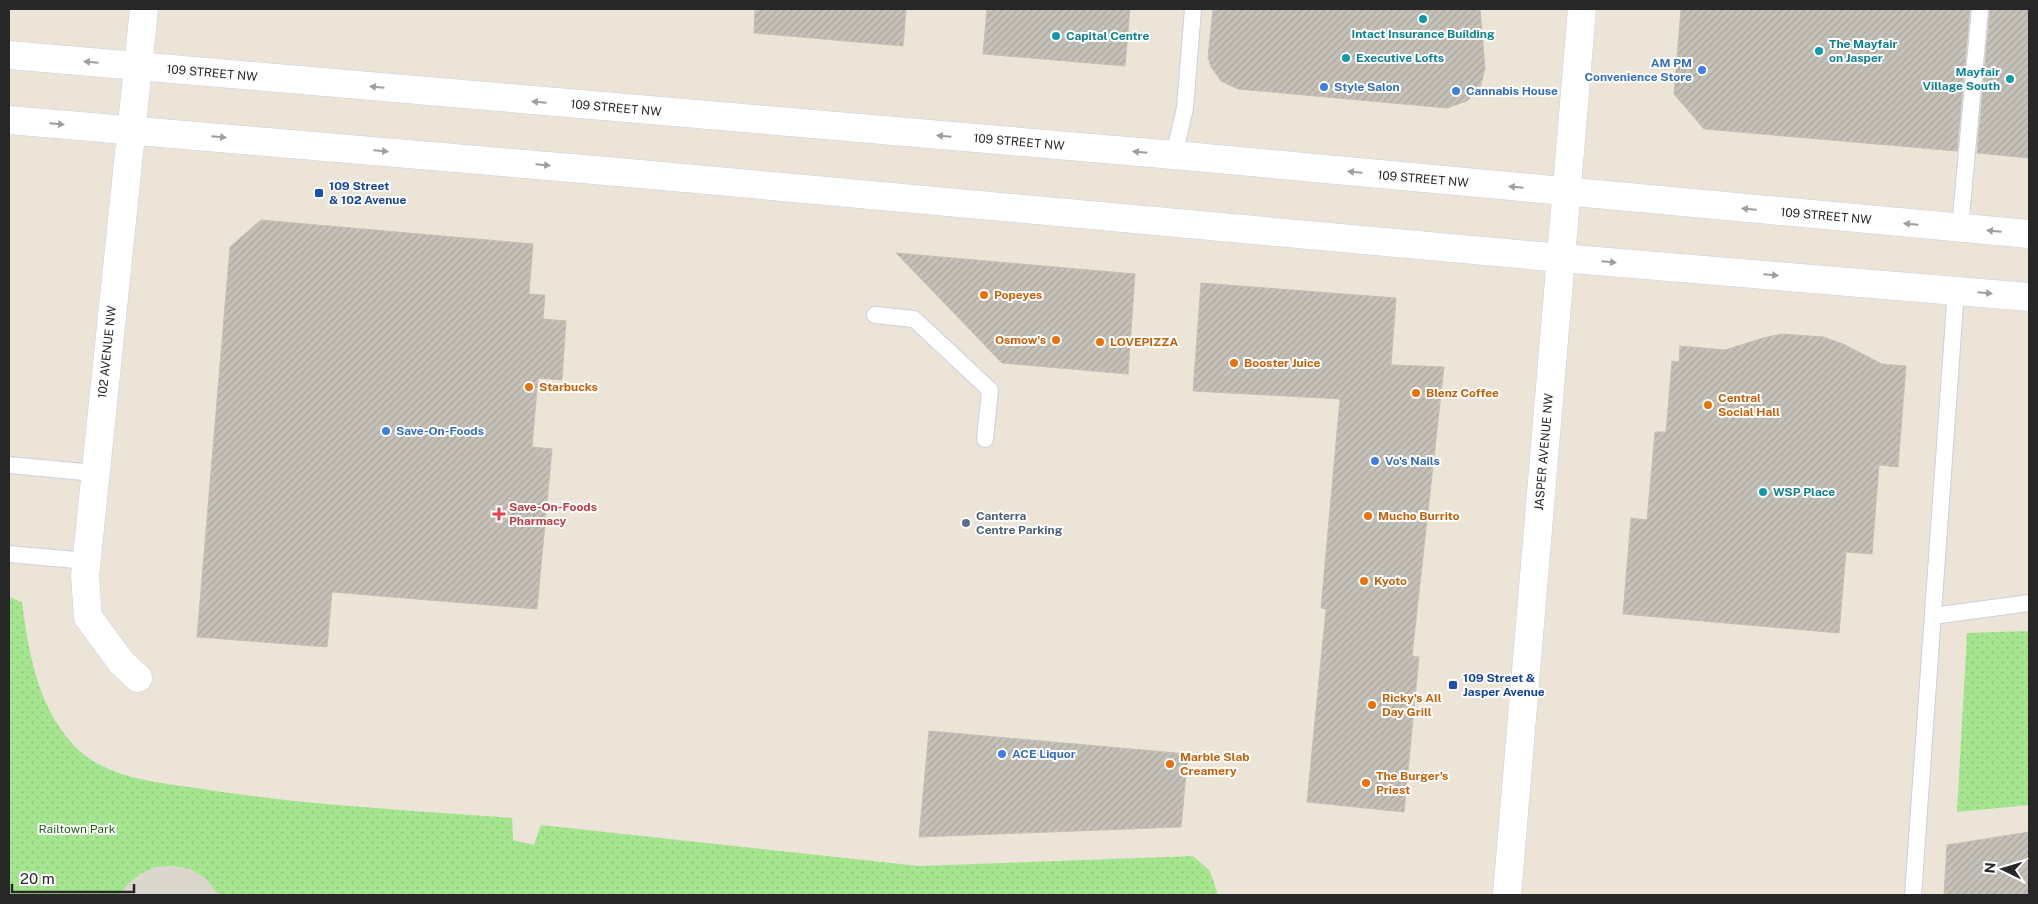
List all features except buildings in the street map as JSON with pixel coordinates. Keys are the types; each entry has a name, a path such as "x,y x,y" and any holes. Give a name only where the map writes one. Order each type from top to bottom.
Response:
{"main road":[{"name":"102 AVENUE NW","path":"138,678 121,662 88,617 85,576 130,130 140,67 144,9"},
{"name":"JASPER AVENUE NW","path":"1508,895 1565,192 1582,9"},
{"name":"109 STREET NW","path":"9,55 1174,155 2029,234"},
{"path":"9,120 637,173 1560,258 2029,297"}],"lane":[{"path":"1174,155 1185,108 1193,9"},
{"path":"1960,228 1980,9"},
{"path":"1913,895 1956,290"},
{"path":"875,315 914,319 990,390 985,439"},
{"path":"9,465 95,473"},
{"path":"9,554 87,561"},
{"path":"1933,616 2029,603"}],"green space":[{"name":"Railtown Park","path":"9,597 22,602 28,643 38,684 55,721 67,738 82,753 95,762 124,775 140,779 241,795 512,818 513,840 534,845 541,825 919,866 1193,856 1210,871 1218,895 9,895"},
{"path":"2029,631 2029,805 1957,812 1967,633"}],"shaded area":[{"path":"173,866 190,869 205,878 219,895 120,895 126,886 140,874 155,867"}],"place":[{"name":"Intact Insurance Building","path":"1423,19"},
{"name":"Capital Centre","path":"1056,36"},
{"name":"The Mayfair on Jasper","path":"1819,51"},
{"name":"Executive Lofts","path":"1346,58"},
{"name":"AM PM Convenience Store","path":"1702,70"},
{"name":"Mayfair Village South","path":"2010,79"},
{"name":"Style Salon","path":"1324,87"},
{"name":"Cannabis House","path":"1456,91"},
{"name":"109 Street & 102 Avenue","path":"319,193"},
{"name":"Popeyes","path":"984,295"},
{"name":"Osmow's","path":"1056,340"},
{"name":"LOVEPIZZA","path":"1100,342"},
{"name":"Booster Juice","path":"1234,363"},
{"name":"Starbucks","path":"529,387"},
{"name":"Blenz Coffee","path":"1416,393"},
{"name":"Central Social Hall","path":"1708,405"},
{"name":"Save-On-Foods","path":"386,431"},
{"name":"Vo's Nails","path":"1375,461"},
{"name":"WSP Place","path":"1763,492"},
{"name":"Save-On-Foods Pharmacy","path":"499,514"},
{"name":"Mucho Burrito","path":"1368,516"},
{"name":"Canterra Centre Parking","path":"966,523"},
{"name":"Kyoto","path":"1364,581"},
{"name":"109 Street & Jasper Avenue","path":"1453,685"},
{"name":"Ricky's All Day Grill","path":"1372,705"},
{"name":"ACE Liquor","path":"1002,754"},
{"name":"Marble Slab Creamery","path":"1170,764"},
{"name":"The Burger's Priest","path":"1366,783"}]}
